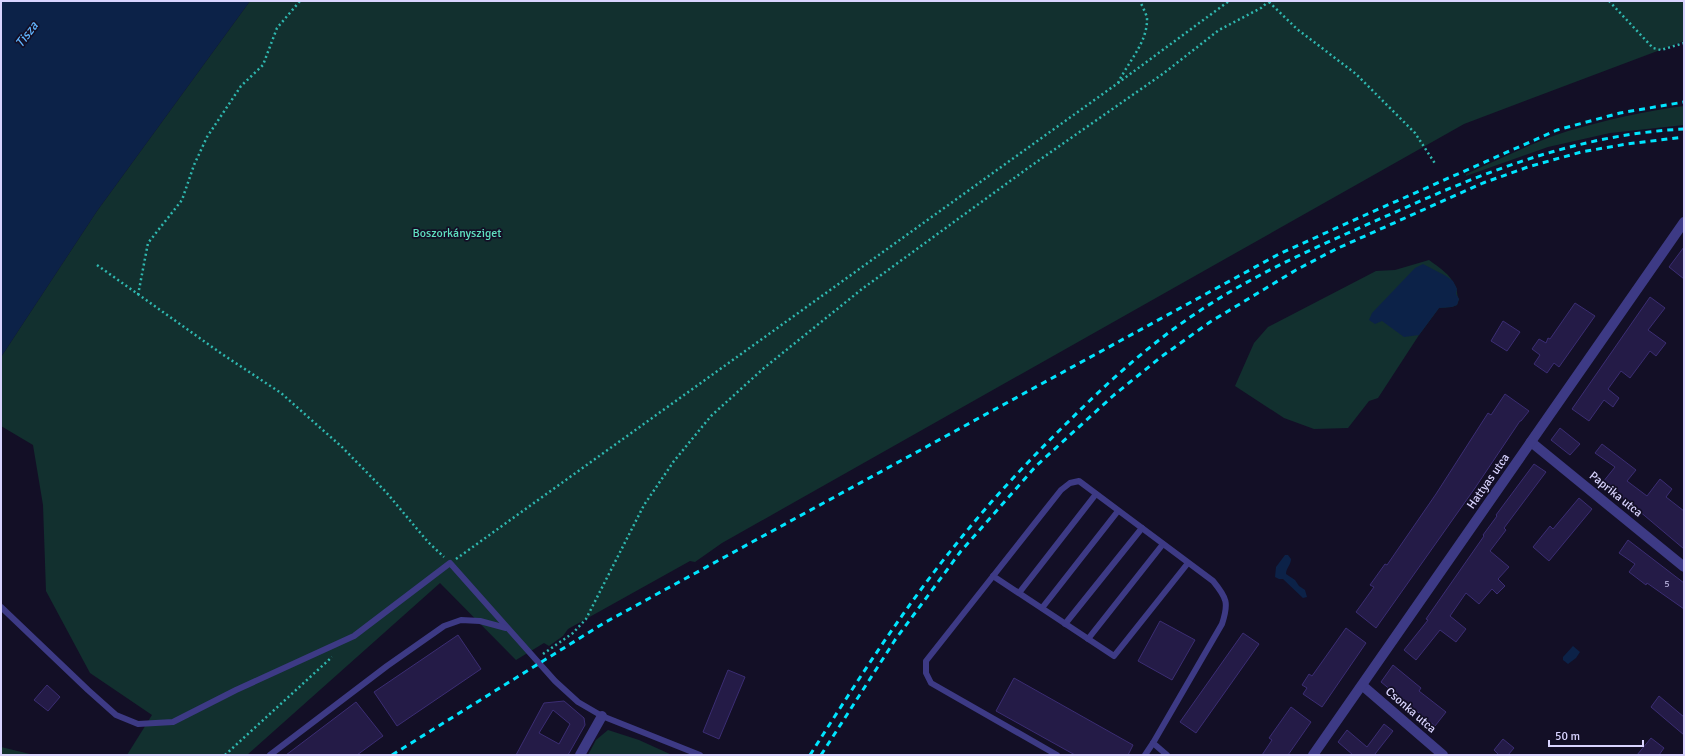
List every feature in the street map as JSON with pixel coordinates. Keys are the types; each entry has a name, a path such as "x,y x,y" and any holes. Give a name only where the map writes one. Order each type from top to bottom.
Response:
{"street":[{"name":"Hattyas utca","path":"1314,755 1531,442 1681,234 1684,222"},
{"name":"Paprika utca","path":"1531,442 1684,567"},
{"name":"Csonka utca","path":"1363,686 1443,755"},
{"path":"580,755 602,716"}],"lane":[{"path":"1057,755 931,683 926,673 926,660 1061,490 1070,484 1079,482 1213,581 1225,596 1226,611 1222,624 1145,755"},
{"path":"1019,593 1096,494"},
{"path":"1042,608 1118,511"},
{"path":"1065,624 1142,528"},
{"path":"1088,639 1163,544"},
{"path":"993,576 1114,656 1188,563"},
{"path":"1,607 88,690 116,714 138,724 173,722 236,690 354,636 450,564 506,628 568,694 578,702 602,716 700,755"},
{"path":"270,755 387,666 444,626 461,620 480,621 506,628"},
{"path":"1153,743 1167,755"}],"path":[{"path":"138,295 148,242 182,200 194,165 207,137 242,86 262,65 277,28 300,1"},
{"path":"1118,83 1144,38 1147,17 1140,1"},
{"path":"97,266 222,354 281,393 386,492 428,542 450,564 1118,83 1229,1"},
{"path":"536,659 573,633 586,619 644,505 674,461 711,416 764,368 862,289 1028,168 1164,73 1219,30 1261,8 1269,1 1297,29 1356,74 1415,132 1436,165"},
{"path":"1610,1 1654,48 1661,50 1684,43"},
{"path":"224,755 337,652"}],"green space":[{"name":"Boszorkánysziget","path":"250,1 1684,1 1684,41 1464,124 722,543 695,562 690,561 568,629 563,636 549,646 544,643 516,660 440,583 247,755 127,755 152,715 90,673 46,591 43,505 33,445 1,426 1,357 97,211"},
{"path":"1684,106 1684,125 1610,133 1548,147 1466,176 1466,174 1517,151 1568,131 1626,116"},
{"path":"1429,260 1454,282 1459,299 1457,305 1439,308 1419,335 1378,398 1369,401 1348,428 1314,429 1284,418 1235,386 1254,343 1268,327 1376,271 1395,270"},
{"path":"608,730 639,740 672,755 588,755 596,740"},
{"path":"1,747 34,755 1,755"}],"water":[{"name":"Tisza","path":"1,1 250,1 97,211 1,357"},
{"path":"1423,264 1453,281 1457,289 1456,294 1459,299 1457,305 1439,308 1419,335 1404,337 1382,321 1375,324 1369,320 1372,313 1415,268"},
{"path":"1285,555 1288,555 1291,559 1286,574 1295,580 1299,586 1305,590 1307,597 1303,598 1283,579 1275,577 1276,567"},
{"path":"1573,646 1580,652 1576,658 1568,664 1563,660 1563,657"}],"building":[{"path":"1684,247 1684,279 1669,267"},
{"path":"1650,297 1665,308 1648,330 1666,343 1656,356 1650,351 1630,378 1621,371 1608,389 1619,398 1613,407 1604,400 1589,421 1572,409"},
{"path":"1575,303 1595,316 1559,367 1554,363 1547,373 1534,364 1540,355 1532,349 1539,339 1546,343 1548,338 1550,339"},
{"path":"1503,321 1520,332 1507,351 1491,341"},
{"path":"1505,394 1529,411 1520,421 1475,488 1376,628 1356,612 1374,587 1370,585 1385,564 1387,565 1436,494 1488,413 1491,415"},
{"path":"1560,428 1580,444 1570,455 1551,440"},
{"path":"1602,444 1636,470 1627,481 1647,496 1660,479 1672,489 1666,497 1684,511 1684,549 1603,482 1615,467 1595,453"},
{"path":"1534,464 1546,472 1504,528 1506,530 1490,551 1509,567 1498,579 1505,586 1497,594 1492,589 1479,604 1466,593 1450,616 1466,629 1456,642 1440,630 1416,660 1404,650 1428,620 1426,619 1484,536 1483,535 1497,516 1496,515"},
{"path":"1579,498 1592,509 1549,561 1533,547 1550,526 1553,529"},
{"path":"1628,540 1684,583 1684,609 1647,583 1646,585 1629,572 1635,564 1619,553"},
{"path":"1160,621 1195,640 1172,680 1138,661"},
{"path":"1346,628 1366,643 1322,707 1303,694 1307,688 1302,685 1309,674 1312,676"},
{"path":"1243,633 1259,644 1196,733 1180,722"},
{"path":"458,635 481,669 397,726 374,692"},
{"path":"1393,665 1421,688 1419,691 1446,712 1435,726 1381,682"},
{"path":"728,670 745,677 719,739 703,732"},
{"path":"1014,678 1133,745 1128,755 1075,755 996,711"},
{"path":"47,685 60,697 48,711 34,700"},
{"path":"1659,696 1684,717 1684,735 1651,707"},
{"path":"564,701 584,718 585,725 568,755 516,755 544,703","holes":["553,710 570,724 559,744 539,733"]},
{"path":"356,702 383,736 357,755 286,755"},
{"path":"1291,707 1311,722 1288,755 1262,755 1272,740 1269,738"},
{"path":"1384,724 1393,731 1375,754 1377,755 1353,755 1338,742 1347,730 1367,747"},
{"path":"1651,738 1664,748 1659,755 1637,755"},
{"path":"1503,739 1514,748 1508,755 1499,755 1494,750"}],"railway":[{"path":"392,755 604,623 1279,254 1557,130 1620,113 1684,102"},
{"path":"810,755 899,620 937,568 970,527 1012,479 1100,391 1146,350 1178,326 1219,298 1269,270 1321,245 1469,181 1538,156 1574,146 1647,132 1684,129"},
{"path":"821,755 895,640 961,551 1036,466 1114,395 1161,357 1210,322 1296,270 1336,249 1483,183 1528,167 1581,152 1627,144 1684,137"}]}
